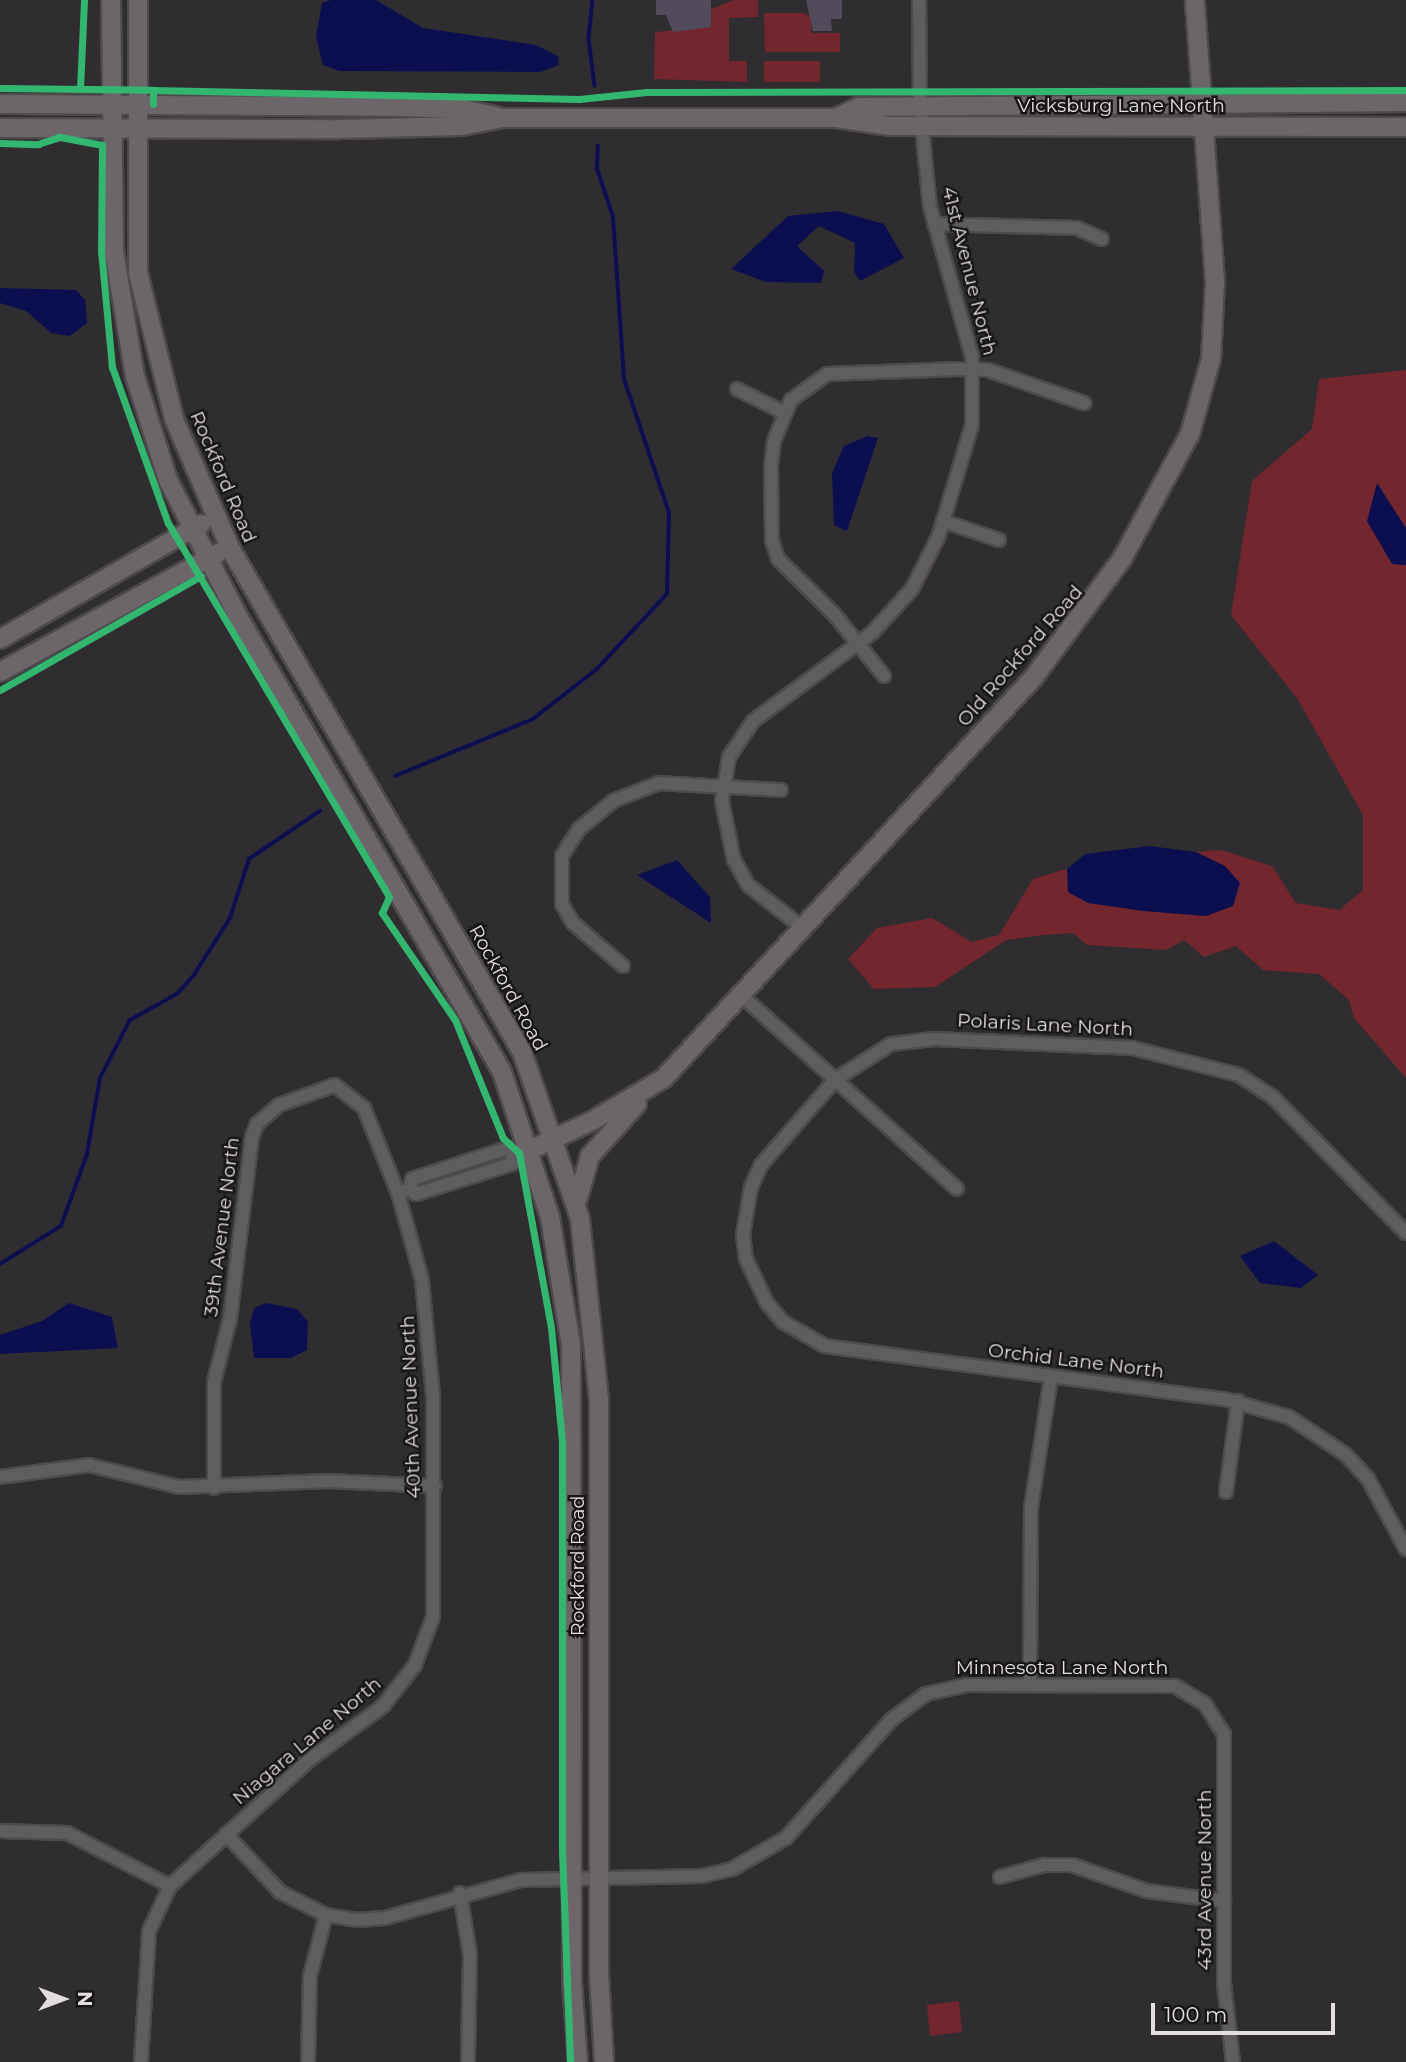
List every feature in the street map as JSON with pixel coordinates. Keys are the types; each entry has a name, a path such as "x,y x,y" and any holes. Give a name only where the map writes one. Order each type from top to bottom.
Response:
{"main road":[{"name":"Rockford Road","path":"111,0 114,251 127,339 150,429 192,530 497,1062 522,1152 561,1267 571,1345 571,1877 578,2062"},
{"name":"Rockford Road","path":"138,0 138,273 151,342 213,517 515,1040 556,1138 580,1219 599,1400 599,1877 604,2062"},
{"name":"Old Rockford Road","path":"522,1152 556,1138 664,1078 1066,639 1122,559 1190,434 1212,359 1215,320 1195,0"},
{"name":"Vicksburg Lane North","path":"836,118 859,107 1406,102"},
{"name":"Vicksburg Lane North","path":"0,104 462,108 502,118"},
{"name":"Vicksburg Lane North","path":"0,128 462,126 502,118 836,118 858,125 921,126 1406,127"},
{"path":"0,639 213,517"},
{"path":"0,672 229,548"},
{"path":"580,1219 579,1186 590,1156 664,1078"}],"street":[{"name":"41st Avenue North","path":"803,928 740,873 724,823 723,787 729,757 753,721 857,645 912,589 943,521 972,425 973,369 934,224 921,126 919,0"},
{"path":"934,224 1077,228 1102,239"},
{"path":"884,676 834,614 788,575 775,550 771,466 783,412 800,390 827,374 973,369 1084,403"},
{"path":"737,389 783,412"},
{"path":"943,521 999,540"},
{"path":"624,966 573,923 562,904 559,872 568,843 593,816 636,790 685,781 723,787 781,790"},
{"path":"741,995 957,1189"},
{"name":"Polaris Lane North","path":"836,1079 871,1053 913,1040 1094,1043 1194,1061 1239,1075 1274,1098 1406,1233"},
{"name":"Orchid Lane North","path":"836,1079 761,1165 751,1188 743,1231 754,1282 783,1322 803,1336 849,1352 1238,1401 1289,1417 1345,1454 1388,1507 1406,1549"},
{"name":"40th Avenue North","path":"279,1105 319,1086 346,1091 363,1108 404,1191 426,1304 435,1486 435,1561"},
{"name":"39th Avenue North","path":"214,1488 214,1382 230,1320 252,1137 257,1124 279,1105"},
{"name":"Old Rockford Road","path":"404,1191 416,1194 512,1164 522,1152"},
{"path":"1030,1684 1031,1508 1051,1377"},
{"path":"1226,1492 1238,1401"},
{"path":"0,1477 89,1465 160,1483 214,1488 328,1481 435,1486"},
{"name":"Niagara Lane North","path":"170,1886 401,1687 426,1642 435,1561"},
{"name":"Minnesota Lane North","path":"226,1835 280,1892 326,1915 385,1918 460,1893 571,1877 671,1878 732,1869 786,1838 907,1705 946,1687 1158,1684 1191,1693 1205,1703"},
{"name":"43rd Avenue North","path":"1205,1703 1224,1734 1224,1983 1233,2062"},
{"path":"0,1831 67,1833 170,1886 149,1931 141,2062"},
{"path":"1000,1877 1044,1866 1072,1865 1147,1891 1224,1901"},
{"path":"460,1893 470,1955 468,2062"},
{"path":"308,2062 310,1976 326,1915"}],"shaded area":[{"path":"331,0 376,0 423,28 536,45 558,56 559,65 540,72 339,71 323,65 316,37 322,3"},
{"path":"734,0 758,0 758,17 729,18 729,61 747,61 747,82 654,79 655,32 711,27 711,9"},
{"path":"764,13 804,13 811,17 811,33 840,33 840,52 765,52"},
{"path":"764,61 820,61 820,82 764,82"},
{"path":"838,211 884,224 904,258 860,281 854,272 855,243 819,226 797,246 824,271 821,283 766,282 731,269 788,216"},
{"path":"0,288 76,290 85,300 87,323 70,336 51,333 26,311 0,303"},
{"path":"1406,370 1406,1078 1354,1018 1349,1000 1319,974 1263,970 1236,946 1204,957 1184,940 1166,950 1087,945 1073,933 1043,935 1006,940 935,987 874,989 848,959 877,928 932,918 972,942 999,935 1033,879 1102,858 1221,850 1272,866 1296,903 1339,910 1363,890 1363,815 1297,698 1231,615 1252,481 1312,429 1319,379"},
{"path":"868,436 878,438 847,531 834,525 832,473 844,446"},
{"path":"1377,483 1406,528 1406,565 1392,564 1367,521"},
{"path":"1150,846 1196,852 1225,866 1240,883 1233,906 1206,916 1143,911 1088,903 1068,892 1067,869 1085,854"},
{"path":"677,860 710,897 711,923 637,875"},
{"path":"1274,1241 1318,1275 1301,1288 1260,1283 1240,1256"},
{"path":"69,1303 112,1317 118,1348 0,1354 0,1335 42,1321"},
{"path":"266,1303 297,1309 308,1322 307,1350 291,1358 254,1358 250,1324 254,1308"},
{"path":"959,2001 962,2032 930,2036 927,2005"}],"building":[{"path":"656,0 711,0 711,27 673,32 666,15 656,15"},
{"path":"806,0 842,0 842,19 831,19 832,31 813,31"}],"waterway":[{"path":"593,0 589,39 595,86"},
{"path":"395,776 533,719 597,669 667,594 669,513 624,379 613,217 597,169 598,146"},
{"path":"0,1264 61,1226 87,1154 100,1078 130,1020 177,994 194,975 230,918 249,859 320,811"}],"cycle path":[{"path":"80,89 84,0"},
{"path":"0,88 153,90"},
{"path":"153,104 153,90 579,99 647,92 1406,90"},
{"path":"0,143 38,144 60,137 102,145 101,251 112,367 168,523 389,897 382,913 455,1020 503,1138 519,1153 551,1327 562,1441 562,1851 570,2062"},
{"path":"0,690 201,576"}]}
